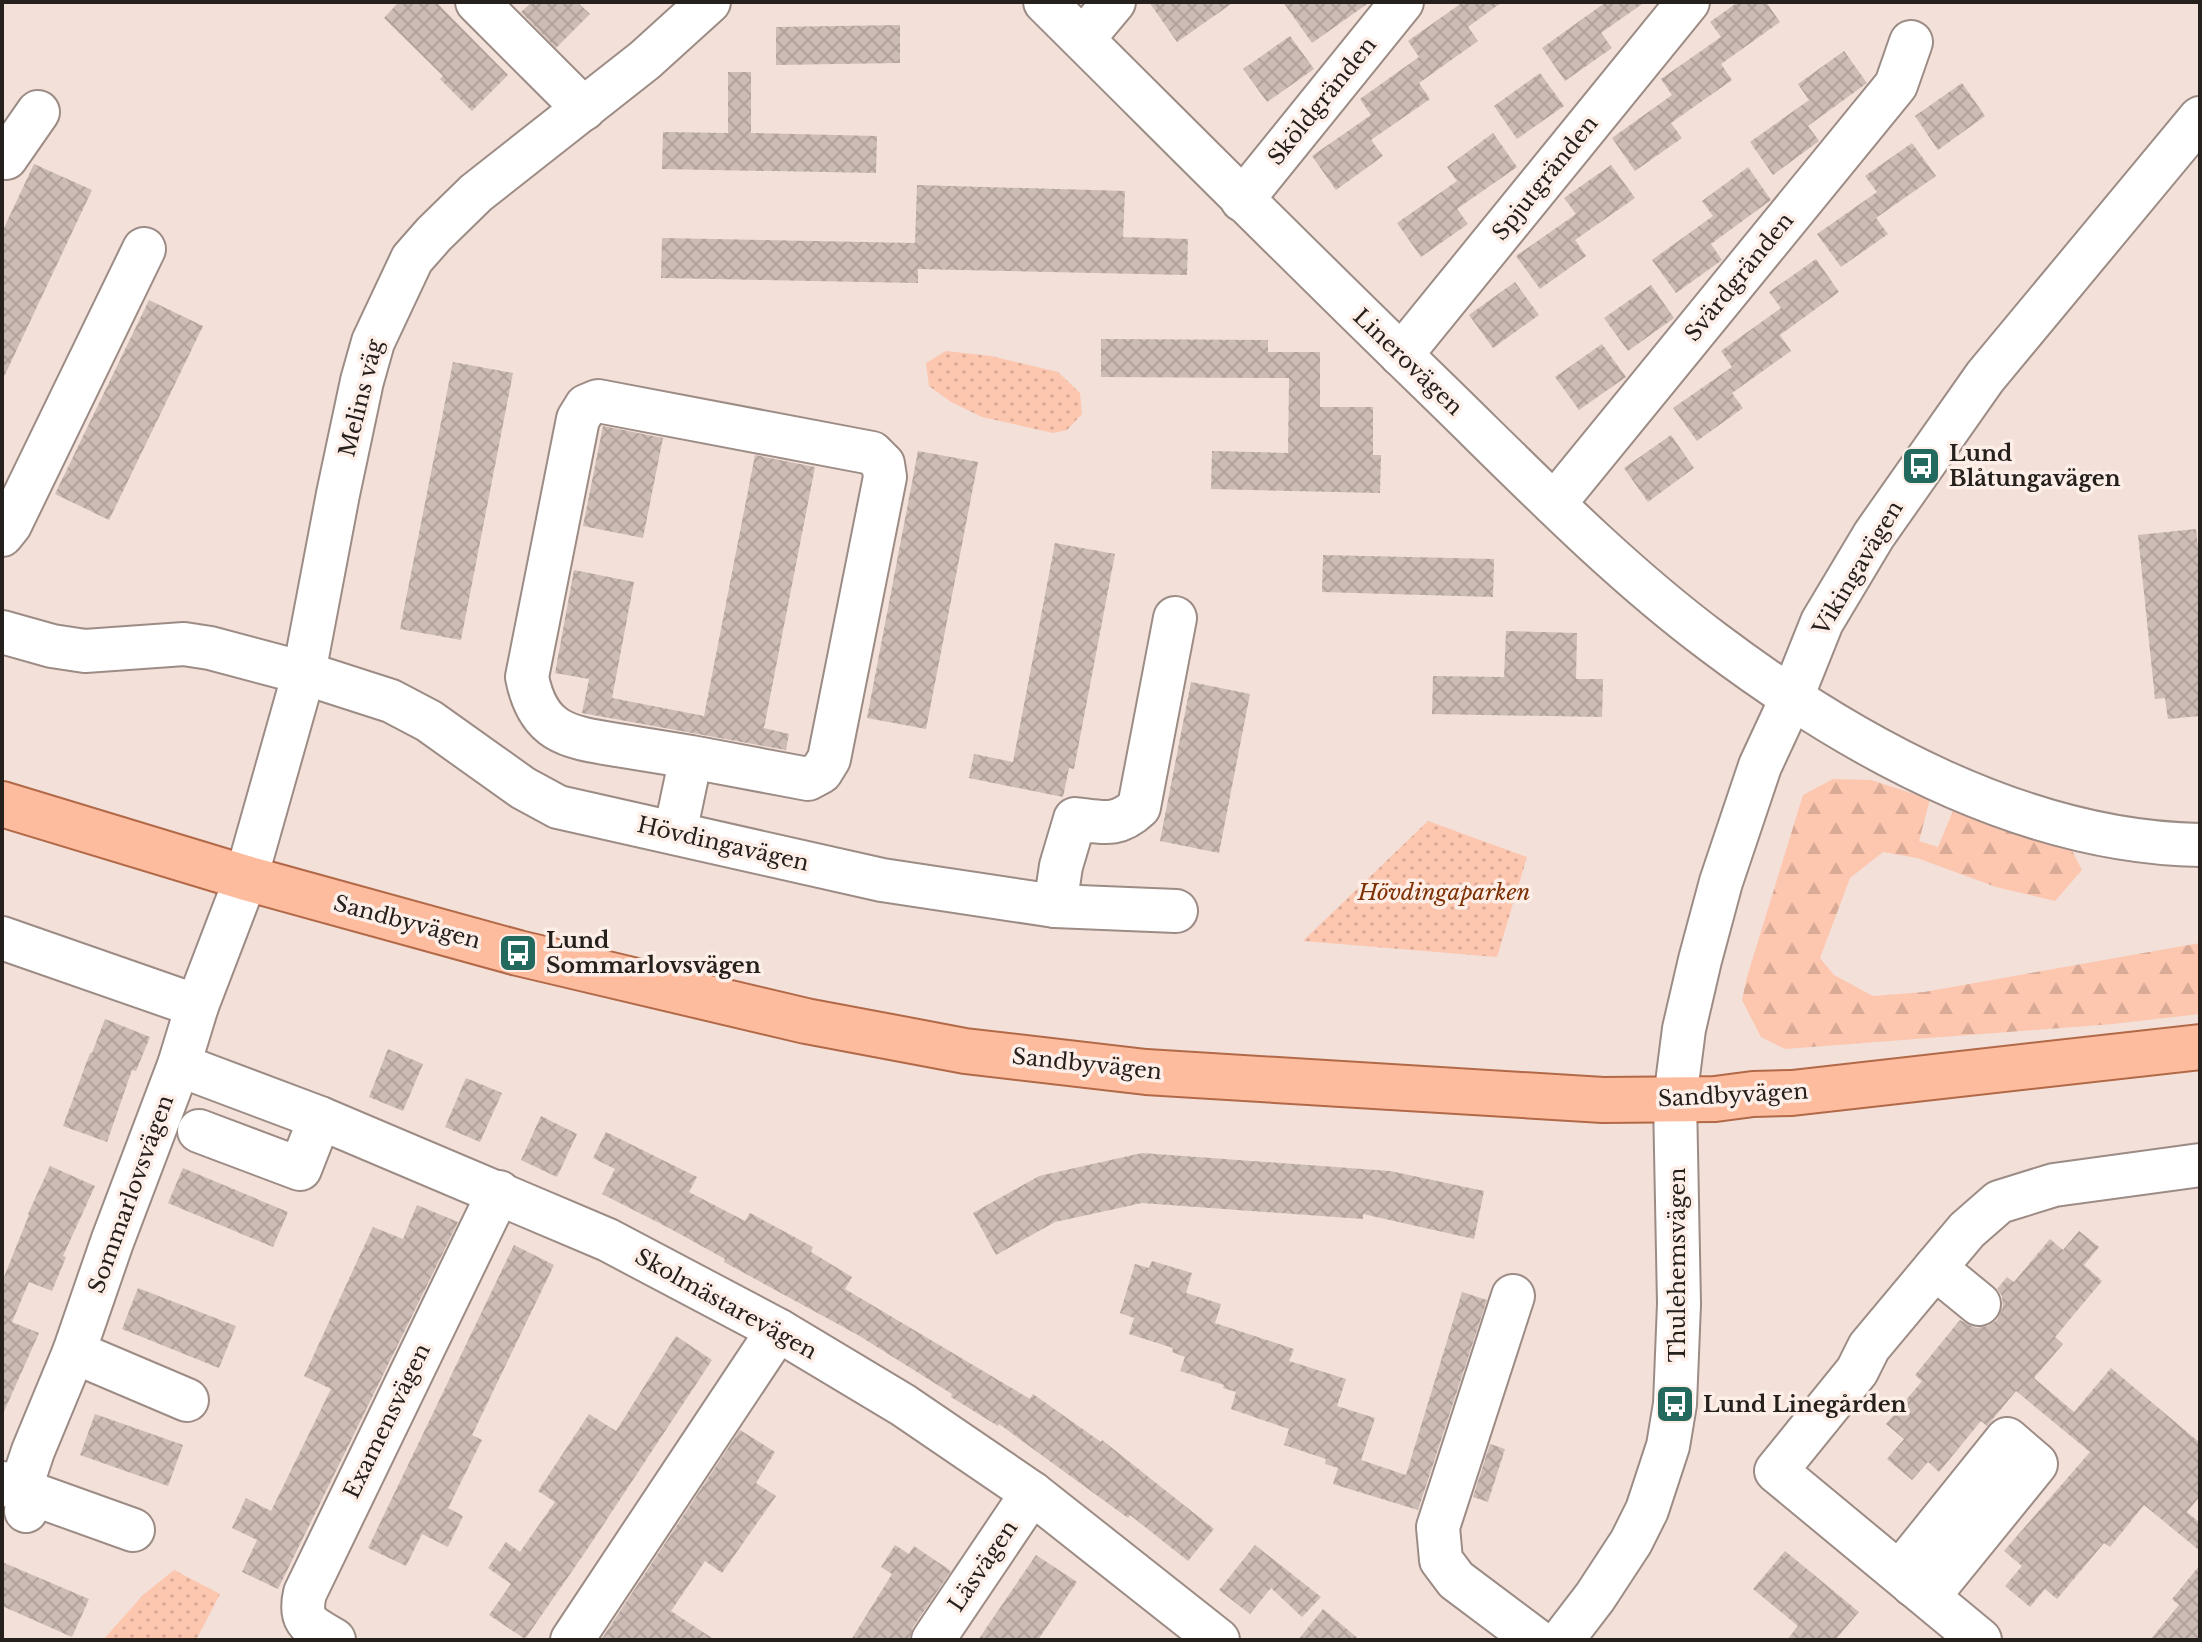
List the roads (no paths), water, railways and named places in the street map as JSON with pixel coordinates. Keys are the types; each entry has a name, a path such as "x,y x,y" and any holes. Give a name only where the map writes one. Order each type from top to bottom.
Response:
{"main road":[{"name":"Sandbyvägen","path":"2,804 246,878 518,953 806,1021 965,1051 1146,1072 1603,1100 1675,1099 1792,1093 2200,1047"}],"street":[{"path":"477,2 584,109"},
{"name":"Melins väg","path":"246,878 304,673 362,381 373,342 412,259 476,193 645,60 709,2"},
{"name":"Linerovägen","path":"1045,2 1242,200 1554,504 1636,579 1713,643 1861,740 1980,798 2059,825 2100,834 2178,845 2200,845"},
{"path":"1083,39 1114,2"},
{"name":"Sköldgränden","path":"1242,200 1402,2"},
{"name":"Spjutgränden","path":"1401,355 1688,2"},
{"name":"Svärdgränden","path":"1554,504 1896,85 1911,42"},
{"path":"3,160 38,112"},
{"name":"Vikingavägen","path":"1675,1099 1688,1011 1721,882 1760,766 1822,622 1874,535 1985,377 2200,118"},
{"path":"2,535 10,525 144,249"},
{"path":"598,401 872,453 883,464 885,477 829,759 821,772 808,779 691,757 571,738 553,727 530,693 527,677 578,419 586,406 598,401"},
{"path":"1055,906 1061,866 1075,819 1114,823 1129,817 1139,807 1175,618"},
{"name":"Hövdingavägen","path":"2,632 52,646 85,651 184,644 304,673 391,701 429,721 523,788 558,807 882,880 1055,906 1176,911"},
{"path":"675,833 691,757"},
{"name":"Sommarlovsvägen","path":"19,1496 246,878"},
{"path":"2,938 197,1006"},
{"name":"Skolmästarevägen","path":"179,1065 320,1118 608,1240 778,1330 903,1405 1032,1493 1218,1640"},
{"name":"Thulehemsvägen","path":"1562,1640 1631,1542 1647,1510 1668,1446 1675,1404 1679,1304 1675,1099"},
{"path":"199,1131 300,1169 320,1118"},
{"path":"1980,1640 1917,1580 1776,1471 1857,1371 1869,1347 1967,1230 1999,1202 2054,1185 2200,1165"},
{"name":"Examensvägen","path":"334,1640 309,1625 303,1616 305,1593 499,1192"},
{"path":"1935,1268 1979,1304"},
{"path":"1513,1296 1449,1490 1438,1527 1438,1540 1441,1560 1456,1580 1536,1640"},
{"path":"572,1640 778,1330"},
{"path":"74,1352 187,1400"},
{"name":"Läsvägen","path":"933,1640 1032,1493"},
{"path":"19,1496 133,1530"}],"place":[{"name":"Lund Blåtungavägen","path":"1921,466"},
{"name":"Lund Sommarlovsvägen","path":"518,953"},
{"name":"Lund Linegården","path":"1675,1404"}],"park label":[{"name":"Hövdingaparken","path":"1444,892"}]}
